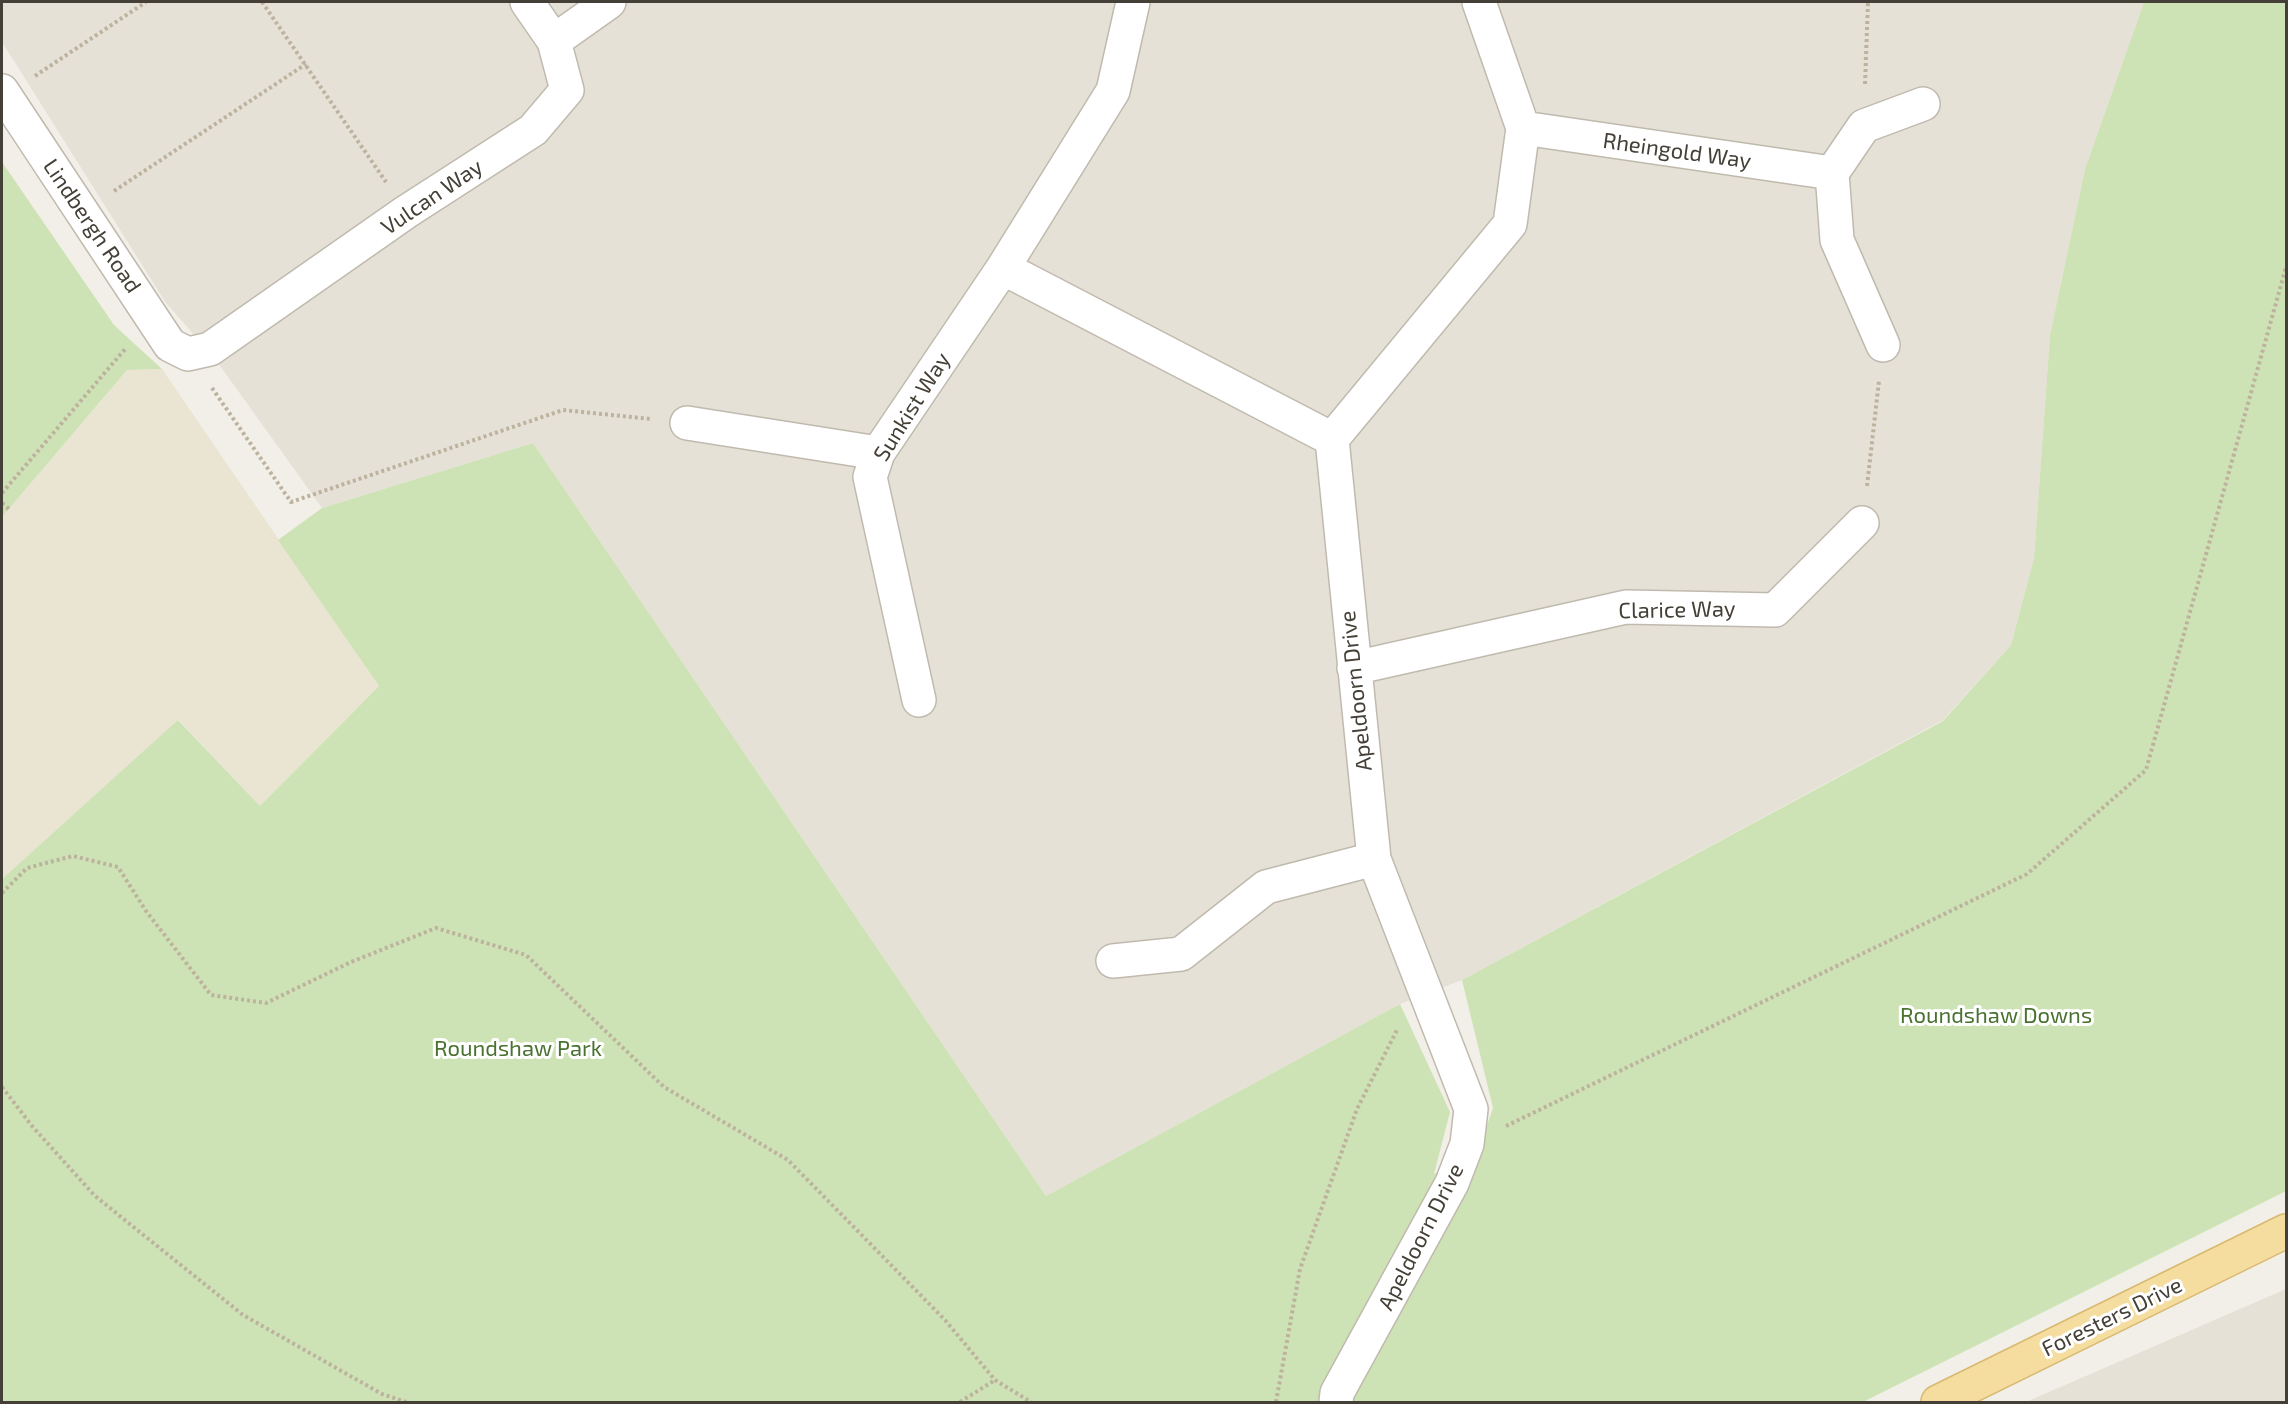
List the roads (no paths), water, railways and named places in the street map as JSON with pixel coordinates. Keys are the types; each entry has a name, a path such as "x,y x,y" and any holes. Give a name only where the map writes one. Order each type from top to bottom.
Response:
{"main road":[{"name":"Foresters Drive","path":"1938,1402 2286,1231"}],"street":[{"path":"527,2 554,41 609,2"},
{"name":"Sunkist Way","path":"919,700 870,477 878,453 1003,268 1113,91 1133,2"},
{"path":"1003,268 1332,439 1510,224 1523,128 1479,2"},
{"name":"Vulcan Way","path":"188,354 210,349 406,212 533,130 567,90 554,41"},
{"name":"Lindbergh Road","path":"3,94 170,345 188,354"},
{"path":"1883,345 1837,240 1832,173 1864,126 1923,104"},
{"name":"Rheingold Way","path":"1523,128 1832,173"},
{"path":"687,423 878,453"},
{"name":"Apeldoorn Drive","path":"1332,439 1374,859 1471,1109 1467,1144 1452,1184 1337,1393 1336,1402"},
{"name":"Clarice Way","path":"1354,668 1626,608 1775,610 1862,523"},
{"path":"1113,961 1181,954 1266,887 1374,859"}],"park label":[{"name":"Roundshaw Downs","path":"1996,1016"},
{"name":"Roundshaw Park","path":"518,1049"}]}
